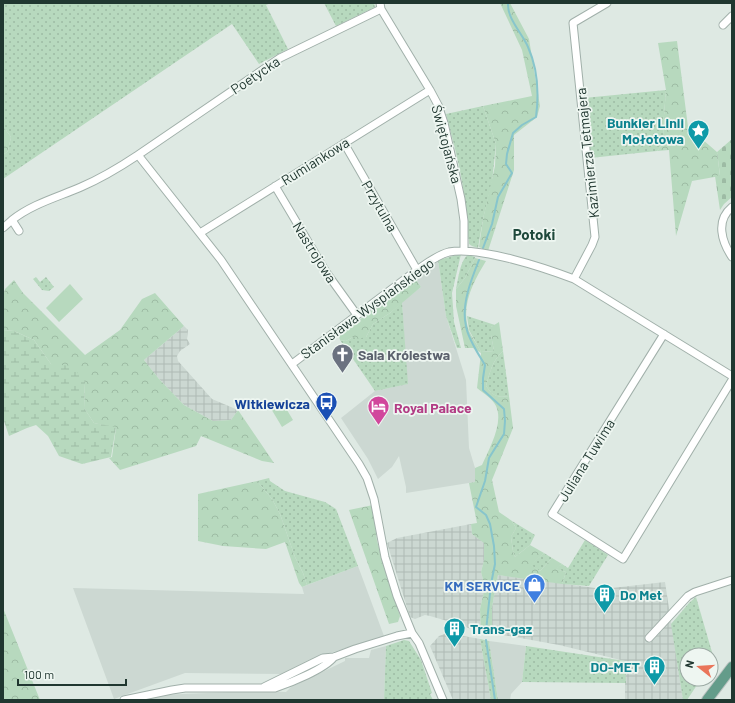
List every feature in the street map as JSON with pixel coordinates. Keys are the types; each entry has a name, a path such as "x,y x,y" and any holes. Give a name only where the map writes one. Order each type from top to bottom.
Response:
{"main road":[{"path":"706,700 732,667"}],"street":[{"name":"Kazimierza Tetmajera","path":"574,279 592,245 594,232 573,23 607,3"},
{"name":"Świętojańska","path":"381,6 438,105 454,163 461,199 464,221 464,251"},
{"name":"Poetycka","path":"138,155 280,58 381,6"},
{"path":"723,24 732,16"},
{"name":"Rumiankowa","path":"200,233 430,90"},
{"name":"Przytulna","path":"344,143 417,270"},
{"path":"3,228 31,207 101,178 138,155"},
{"name":"Stanisława Wyspiańskiego","path":"138,155 226,267 292,364 435,258 448,253 464,251 485,254 538,267 574,279 732,376"},
{"name":"Nastrojowa","path":"275,186 326,272 357,315"},
{"path":"732,207 728,210 722,223 721,233 724,243 732,257"},
{"path":"12,220 19,232"},
{"name":"Juliana Tuwima","path":"664,334 552,514 623,559 732,380"},
{"path":"292,364 352,452 367,478 374,498 390,576 412,633 419,644 443,700"},
{"path":"649,638 682,602 692,594 732,580"},
{"path":"124,700 185,688 262,688 323,658 334,657 355,648 412,633"}],"shaded area":[{"path":"438,260 446,316 466,380 469,448 475,468 475,482 406,493 399,456 392,467 378,479 368,459 341,418 375,391 407,384 402,302 421,287 414,277"},
{"path":"184,326 188,330 187,339 190,344 180,351 177,356 178,361 212,399 238,410 231,420 213,421 184,405 159,379 144,360"},
{"path":"471,524 472,534 484,542 484,560 481,572 485,587 480,609 481,631 425,615 415,619 410,617 387,543 397,538"},
{"path":"358,566 384,636 330,653 285,674 185,673 114,699 73,588 304,594 302,587"},
{"path":"498,575 603,589 665,582 679,674 679,687 681,687 683,700 625,700 625,661 559,645 492,633 492,607"},
{"path":"447,633 480,639 491,700 453,700 430,646 439,636"},
{"path":"489,641 526,646 522,682 511,694 510,700 498,700"},
{"path":"386,646 384,700 136,700 158,695 259,691 286,692 291,687 345,661 345,658 369,658 371,650"}],"green space":[{"path":"3,3 271,3 266,5 288,49 259,64 232,24 3,179 3,155 8,151 11,137 3,126"},
{"path":"324,3 374,3 375,7 336,26"},
{"path":"500,3 510,3 529,39 540,106 537,117 514,135 514,170 488,251 479,247 483,219 495,166 496,144 483,106 532,96 522,50"},
{"path":"677,41 688,127 717,152 720,176 692,181 676,236 669,150 657,151 665,141 663,128 666,90 658,43"},
{"path":"666,90 663,128 665,141 657,151 590,158 584,98"},
{"path":"483,106 496,144 492,182 478,248 469,244 469,239 467,239 464,192 458,160 446,114"},
{"path":"3,126 11,137 8,151 3,155"},
{"path":"732,139 732,197 720,210 715,176 720,175 717,152"},
{"path":"461,254 452,293 454,322 461,348 457,348 446,316 438,260"},
{"path":"468,255 475,258 465,278 456,289 461,266"},
{"path":"475,258 486,261 473,285 467,303 466,312 469,331 481,352 494,351 491,327 499,322 503,351 490,371 486,386 496,396 509,396 513,428 492,480 499,512 512,521 516,528 511,537 515,557 530,545 544,553 531,565 540,571 552,558 562,564 556,569 566,572 562,584 498,575 492,607 492,633 481,631 480,609 485,587 481,572 484,560 484,543 472,534 471,524 477,523 469,483 475,482 475,468 482,465 492,444 497,428 498,413 493,401 477,388 481,353 473,348 465,348 456,306 456,289 465,278"},
{"path":"36,277 40,282 46,277 54,287 49,291 42,290 33,279"},
{"path":"414,277 421,287 390,313 373,324 366,337 358,339 353,337 346,341 340,340 339,336"},
{"path":"14,280 23,293 85,355 120,330 142,299 155,293 184,326 144,360 159,379 184,405 213,421 231,420 238,410 274,463 262,461 201,436 196,446 120,470 109,458 112,457 116,428 94,423 84,408 85,382 51,364 34,340 14,331 3,330 3,296 5,289"},
{"path":"70,284 83,299 59,322 46,308"},
{"path":"402,302 408,384 375,391 340,340 346,341 353,337 366,337 373,324 390,313"},
{"path":"467,316 495,325 491,327 494,351 481,352 469,330"},
{"path":"3,330 14,331 34,340 51,364 72,366 85,382 84,408 94,423 116,427 111,457 82,464 59,456 48,436 36,425 9,436 3,418"},
{"path":"503,351 509,396 501,397 495,396 486,386 490,371"},
{"path":"281,400 293,420 282,427 270,407"},
{"path":"269,478 270,481 285,491 325,502 336,509 358,566 307,585 295,557 280,514 272,499 257,481"},
{"path":"257,481 272,499 280,514 295,557 307,585 302,587 299,583 285,542 266,549 223,546 198,541 198,494"},
{"path":"373,505 377,541 400,616 398,622 389,624 349,510"},
{"path":"512,521 535,535 530,545 515,557 511,537 516,528"},
{"path":"585,540 608,555 589,586 562,584 566,572 555,569 562,564 568,568"},
{"path":"544,553 552,558 540,571 530,565"},
{"path":"696,597 711,647 679,647 679,675 671,624"},
{"path":"3,608 40,700 3,700"},
{"path":"480,639 489,641 498,700 491,700"},
{"path":"404,640 409,641 421,660 433,700 384,700 386,646"},
{"path":"526,646 625,661 626,683 522,682"},
{"path":"681,687 696,687 687,700 683,700"}],"waterway":[{"path":"483,248 492,224 498,197 512,173 506,164 507,154 513,133 522,125 536,117 537,108 537,82 534,64 528,47 512,20 508,9 508,3"},
{"path":"479,260 470,284 466,301 466,326 471,341 485,365 483,390 504,409 505,421 504,434 489,458 485,481 476,507 486,515 490,524 494,546 495,564 491,584 486,631"},
{"path":"486,640 495,700"}],"place":[{"name":"Bunkier Linii Mołotowa","path":"699,150"},
{"name":"Sala Królestwa","path":"342,374"},
{"name":"Witkiewicza","path":"326,422"},
{"name":"Royal Palace","path":"378,426"},
{"name":"KM SERVICE","path":"535,604"},
{"name":"Do Met","path":"604,614"},
{"name":"Trans-gaz","path":"454,648"},
{"name":"DO-MET","path":"655,686"}],"district":[{"name":"Potoki","path":"534,234"}]}
